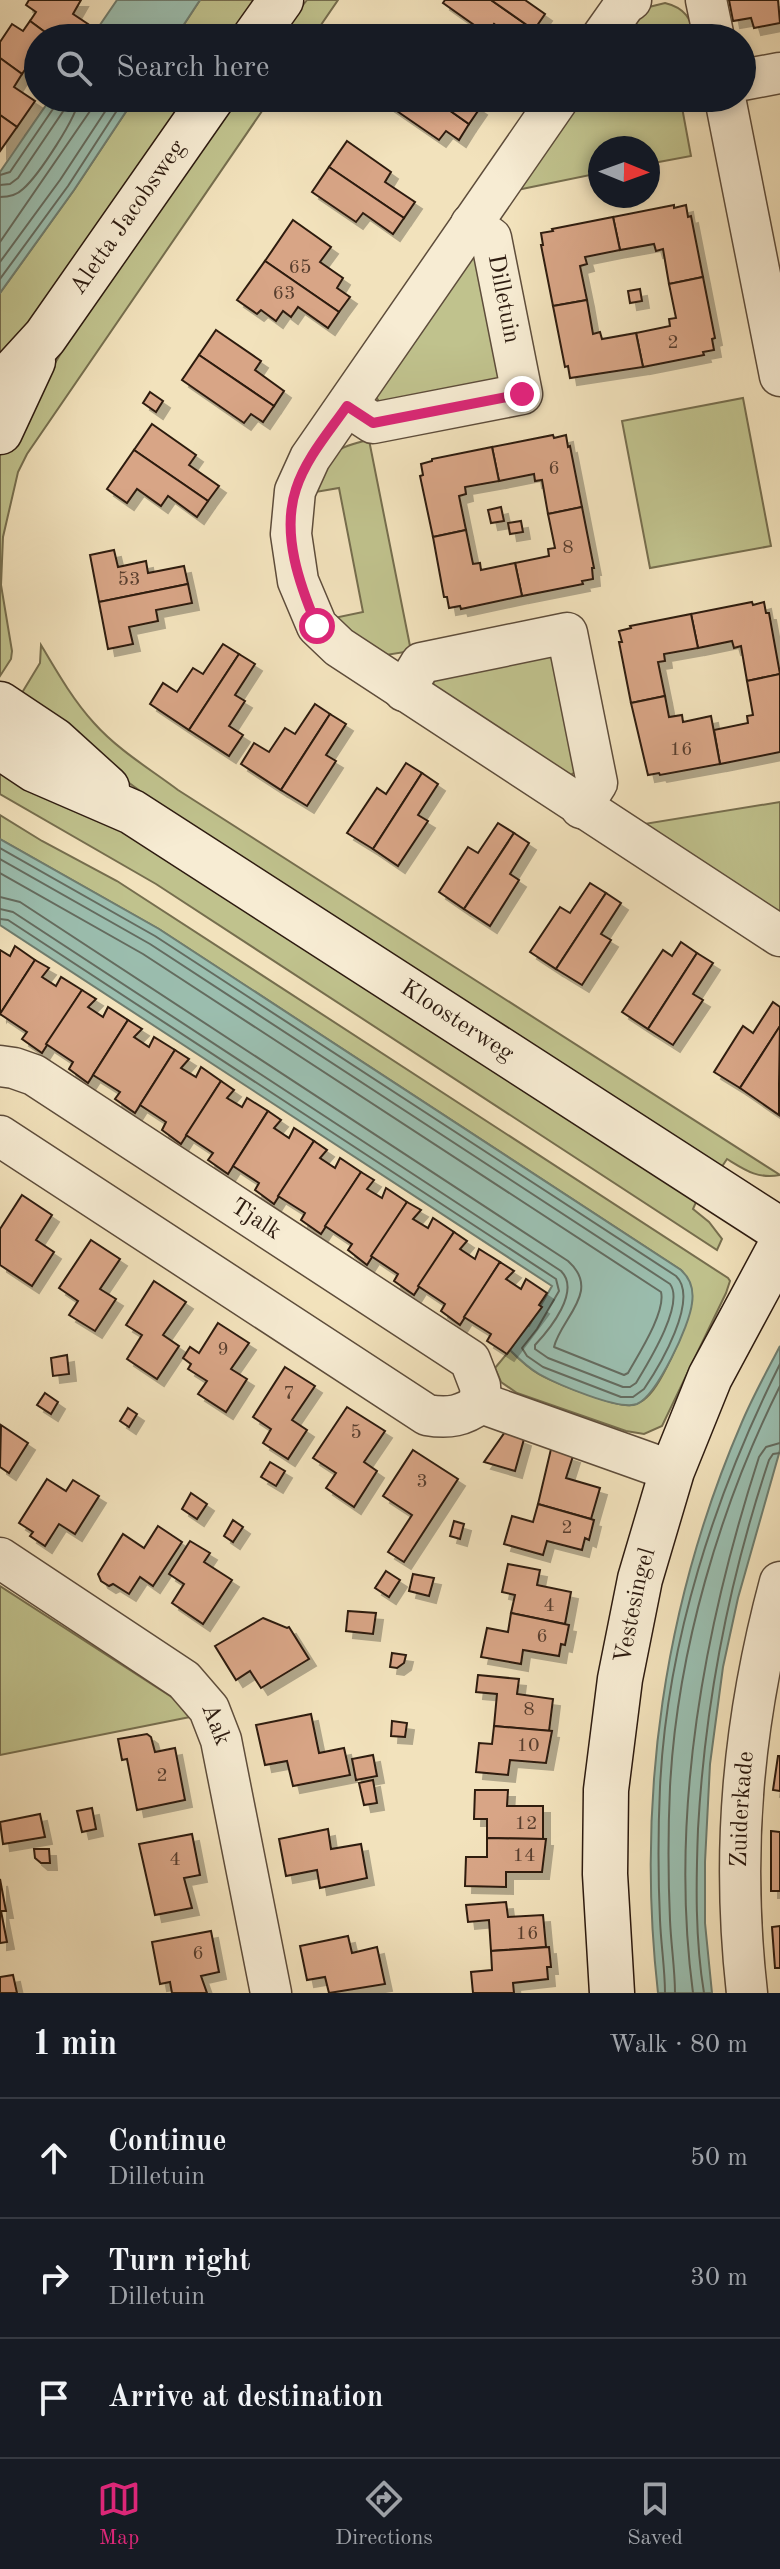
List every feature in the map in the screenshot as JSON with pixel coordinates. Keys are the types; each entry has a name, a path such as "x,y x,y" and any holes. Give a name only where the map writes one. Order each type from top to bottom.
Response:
{"street":[{"path":"264,24 281,0"},
{"path":"611,24 631,0"},
{"path":"706,0 711,24"},
{"path":"756,77 780,73"},
{"name":"Aletta Jacobsweg","path":"0,386 45,337 202,112"},
{"name":"Dilletuin","path":"549,112 310,458 295,491 291,534 298,581 317,626 339,647 780,936"},
{"path":"728,112 780,376"},
{"name":"Dilletuin","path":"347,406 373,423 522,394 491,238 471,224"},
{"name":"Aletta Jacobsweg","path":"0,432 45,337"},
{"path":"404,691 421,663 567,633 597,783 581,808"},
{"name":"Kloosterweg","path":"0,704 54,740 132,812"},
{"name":"Kloosterweg","path":"0,747 35,770 132,812 780,1230"},
{"name":"Tjalk","path":"0,1066 34,1075 470,1360 480,1386 481,1403"},
{"path":"0,1136 427,1415 448,1418 468,1412 481,1403 672,1471"},
{"name":"Vestesingel","path":"612,1993 605,1874 606,1790 620,1679 640,1579 672,1471 710,1377 780,1247"},
{"name":"Aak","path":"0,1558 184,1680 209,1709 221,1740 271,1993"},
{"name":"Zuiderkade","path":"747,1993 741,1926 740,1811 754,1694 780,1582"}],"green space":[{"path":"200,0 256,0 240,24 184,24"},
{"path":"307,0 338,0 322,24 288,24"},
{"path":"665,3 678,8 691,24 632,24 649,7"},
{"path":"126,112 180,112 0,363 0,293"},
{"path":"225,112 261,112 27,454 18,472 3,537 1,585 12,651 11,659 0,676 0,454 75,330"},
{"path":"569,112 683,112 691,156 660,162 660,136 588,136 588,175 517,190"},
{"path":"470,257 483,260 510,385 381,404 376,397"},
{"path":"743,398 771,546 650,568 622,421"},
{"path":"369,440 411,651 380,656 334,618 363,612 339,488 310,493 331,456 344,447"},
{"path":"41,645 86,714 113,742 145,767 780,1175 758,1175 727,1159 719,1171 162,807 17,701 40,663"},
{"path":"554,654 579,769 568,777 433,685 435,677"},
{"path":"0,760 135,839 697,1200 693,1209 709,1222 722,1239 717,1250 156,884 0,794"},
{"path":"780,802 780,918 644,824"},
{"path":"0,815 117,881 728,1278 726,1293 662,1426 644,1434 626,1431 517,1393 501,1382 495,1368 510,1350 535,1372 571,1388 624,1405 640,1402 660,1379 691,1307 692,1293 681,1270 159,929 0,839"},
{"path":"0,1586 184,1705 190,1717 0,1755"}],"water":[{"path":"117,0 200,0 184,24 101,24"},
{"path":"41,112 126,112 0,293 0,172"},
{"path":"0,839 159,929 681,1270 692,1289 690,1313 679,1342 654,1388 637,1404 617,1404 559,1384 531,1369 510,1350 529,1326 552,1286 0,925"},
{"path":"780,1346 780,1450 738,1598 723,1667 710,1764 705,1923 712,1993 658,1993 652,1920 654,1775 662,1702 675,1631 715,1490 746,1412"}],"building":[{"path":"29,0 81,0 73,14 88,24 34,24 30,21 36,12 26,5"},
{"path":"445,0 491,0 525,24 473,24 443,3"},
{"path":"491,0 525,0 545,14 538,24 525,24"},
{"path":"729,0 778,0 780,23 756,28 751,18 733,21"},
{"path":"12,24 23,31 22,74 0,58 0,42"},
{"path":"0,58 22,74 14,87 24,94 24,112 27,112 17,127 0,115"},
{"path":"398,112 452,112 469,124 459,140 446,131 439,140"},
{"path":"452,112 477,112 469,124"},
{"path":"0,115 17,127 0,151"},
{"path":"347,141 391,172 385,182 415,202 404,218 329,167"},
{"path":"329,167 404,218 393,234 363,213 356,222 312,192"},
{"path":"686,205 703,277 669,284 663,249 656,251 654,244 620,250 613,217"},
{"path":"613,217 620,250 585,257 587,264 580,266 587,300 553,306 541,233"},
{"path":"293,220 331,247 320,262 343,278 337,288 350,297 339,312 265,261"},
{"path":"265,261 339,312 328,328 298,307 291,317 283,311 276,321 261,310 257,314 237,300"},
{"path":"703,277 715,338 712,339 714,350 703,352 704,355 643,367 636,333 670,326 669,319 676,318 669,284"},
{"path":"640,289 642,301 630,303 628,291"},
{"path":"587,300 593,334 600,332 602,339 636,333 643,367 570,378 553,306"},
{"path":"216,330 261,361 255,370 284,391 274,406 199,355"},
{"path":"199,355 274,406 263,422 251,414 244,423 182,380"},
{"path":"150,392 163,401 156,412 143,403"},
{"path":"152,424 196,455 189,465 219,486 208,501 134,450"},
{"path":"553,435 554,438 566,435 582,507 548,514 542,480 535,481 534,474 499,481 492,447"},
{"path":"492,447 499,481 465,487 466,494 459,496 466,530 433,537 420,476 423,475 421,464"},
{"path":"134,450 208,501 197,517 168,496 161,506 137,489 127,503 107,489"},
{"path":"501,507 504,521 491,523 488,510"},
{"path":"582,507 594,568 593,579 582,581 583,584 522,596 515,563 549,556 548,549 555,548 548,514"},
{"path":"521,521 523,532 510,534 508,523"},
{"path":"466,530 473,564 480,563 481,570 515,563 522,596 461,609 460,606 449,608 447,597 444,597 433,537"},
{"path":"114,550 118,567 146,561 148,573 184,566 188,584 99,602 90,555"},
{"path":"188,584 192,603 156,610 158,621 129,627 133,644 108,649 99,602"},
{"path":"752,602 753,605 764,602 766,613 769,613 780,674 747,681 741,646 734,648 732,641 698,648 691,614"},
{"path":"691,614 698,648 664,654 665,661 658,662 665,696 631,703 619,631"},
{"path":"223,644 239,654 189,730 150,704 163,683 177,692 193,668 203,674"},
{"path":"239,654 255,664 235,695 245,701 229,726 243,735 229,756 189,730"},
{"path":"780,674 780,752 720,764 714,730 748,723 747,716 753,715 747,681"},
{"path":"665,696 669,717 682,715 683,722 711,716 720,764 648,775 631,703"},
{"path":"315,704 330,714 281,790 241,764 254,743 269,752 285,728 295,734"},
{"path":"330,714 346,724 326,755 336,761 307,806 281,790"},
{"path":"406,763 422,773 373,849 347,833 377,788 386,794"},
{"path":"422,773 438,784 418,815 428,821 398,866 373,849"},
{"path":"498,823 514,833 464,909 439,892 468,847 478,853"},
{"path":"514,833 529,843 510,874 519,880 490,926 464,909"},
{"path":"590,883 606,893 556,969 530,952 560,907 570,913"},
{"path":"606,893 621,903 601,934 611,940 582,985 556,969"},
{"path":"681,942 697,953 648,1029 622,1012 663,950 672,956"},
{"path":"15,946 35,960 0,1014 0,950 10,956"},
{"path":"697,953 713,963 693,994 703,1000 673,1045 648,1029"},
{"path":"35,960 49,968 42,977 56,986 61,977 82,990 42,1053 22,1039 27,1032 0,1014"},
{"path":"82,990 96,999 88,1007 103,1017 108,1007 128,1020 88,1083 69,1069 73,1062 46,1044"},
{"path":"773,1002 780,1007 780,1026 740,1088 714,1072 743,1026 753,1033"},
{"path":"128,1020 142,1029 134,1037 149,1047 154,1037 175,1050 135,1113 115,1099 120,1092 93,1075"},
{"path":"780,1026 779,1084 779,1115 740,1088"},
{"path":"175,1050 189,1059 181,1068 196,1077 201,1067 221,1081 181,1144 162,1130 166,1122 140,1105"},
{"path":"221,1081 234,1090 227,1098 242,1107 247,1098 268,1111 228,1174 208,1160 213,1153 186,1135"},
{"path":"268,1111 281,1120 274,1128 289,1138 294,1128 314,1141 274,1204 255,1190 259,1183 233,1166"},
{"path":"314,1141 327,1150 320,1158 335,1168 340,1158 361,1172 321,1234 301,1220 305,1213 278,1196"},
{"path":"361,1172 374,1180 367,1189 382,1198 386,1188 407,1202 367,1265 348,1250 352,1244 325,1226"},
{"path":"22,1195 52,1215 36,1240 54,1252 32,1286 0,1265 0,1229"},
{"path":"407,1202 421,1210 413,1219 428,1228 433,1218 454,1232 414,1295 394,1281 398,1274 371,1256"},
{"path":"454,1232 467,1241 460,1249 475,1259 479,1249 500,1262 460,1325 441,1311 445,1304 418,1286"},
{"path":"91,1240 120,1259 100,1289 116,1299 95,1331 69,1315 78,1301 59,1288"},
{"path":"500,1262 514,1271 506,1279 521,1289 526,1279 547,1293 539,1305 542,1307 507,1354 487,1341 491,1334 464,1317"},
{"path":"154,1281 186,1302 163,1335 179,1346 157,1379 127,1359 142,1335 126,1325"},
{"path":"218,1323 249,1343 231,1369 247,1379 226,1412 198,1394 207,1381 188,1369 191,1364 183,1358 190,1347 199,1353"},
{"path":"67,1355 69,1374 53,1376 51,1358"},
{"path":"285,1367 315,1386 292,1420 307,1430 288,1459 263,1443 271,1429 253,1417"},
{"path":"45,1393 58,1402 51,1414 37,1405"},
{"path":"347,1407 385,1431 364,1462 377,1471 354,1507 326,1488 336,1473 313,1458"},
{"path":"128,1408 137,1414 129,1427 120,1421"},
{"path":"1,1425 28,1443 9,1473 0,1467"},
{"path":"505,1432 524,1439 515,1471 484,1462"},
{"path":"551,1449 573,1456 566,1478 600,1488 591,1519 538,1504"},
{"path":"413,1450 458,1479 404,1562 388,1552 412,1515 383,1496"},
{"path":"270,1462 285,1471 276,1486 261,1477"},
{"path":"47,1479 66,1491 73,1480 99,1496 75,1534 59,1524 45,1546 30,1536 33,1532 19,1523"},
{"path":"191,1493 207,1504 197,1519 182,1509"},
{"path":"538,1504 594,1520 589,1540 585,1538 582,1550 547,1541 543,1555 504,1544 512,1516 533,1522"},
{"path":"233,1520 243,1527 233,1542 224,1536"},
{"path":"454,1521 464,1524 460,1539 450,1536"},
{"path":"158,1526 182,1542 153,1586 140,1577 129,1594 101,1581 98,1574 123,1534 144,1548"},
{"path":"190,1541 210,1553 204,1562 232,1580 203,1624 172,1603 184,1584 169,1574"},
{"path":"508,1564 540,1570 537,1585 571,1592 565,1624 511,1613 515,1595 502,1592"},
{"path":"386,1571 400,1580 389,1597 375,1588"},
{"path":"413,1574 434,1578 429,1596 409,1591"},
{"path":"348,1611 376,1613 373,1634 346,1631"},
{"path":"511,1613 569,1625 559,1656 523,1650 521,1664 481,1657 487,1628 508,1632"},
{"path":"263,1618 289,1627 309,1659 261,1688 250,1671 236,1680 215,1646"},
{"path":"392,1653 406,1655 404,1663 397,1668 390,1667"},
{"path":"478,1675 519,1679 517,1694 553,1699 549,1731 494,1726 497,1694 476,1692"},
{"path":"311,1714 319,1753 344,1748 350,1775 293,1786 287,1761 265,1765 256,1725"},
{"path":"392,1721 407,1723 405,1737 391,1736"},
{"path":"494,1726 552,1731 546,1763 510,1760 508,1775 476,1772 479,1743 492,1744"},
{"path":"147,1734 151,1737 155,1752 175,1748 185,1800 137,1810 127,1759 122,1760 118,1739"},
{"path":"373,1755 377,1776 356,1780 352,1759"},
{"path":"780,1756 780,1791 773,1790"},
{"path":"373,1780 377,1803 364,1805 359,1783"},
{"path":"475,1790 508,1790 507,1806 543,1806 543,1839 487,1838 487,1819 474,1819"},
{"path":"92,1808 96,1829 82,1832 77,1811"},
{"path":"40,1814 45,1837 3,1844 0,1822"},
{"path":"328,1829 331,1849 361,1844 367,1878 320,1888 317,1870 286,1876 279,1839"},
{"path":"771,1831 780,1832 780,1891 771,1891"},
{"path":"192,1834 200,1875 184,1878 192,1908 155,1915 139,1844"},
{"path":"487,1838 546,1839 542,1872 506,1872 506,1887 465,1886 466,1857 487,1857"},
{"path":"34,1849 49,1849 50,1863 41,1863 35,1858"},
{"path":"0,1879 6,1911 1,1911 7,1942 0,1943"},
{"path":"506,1902 508,1917 543,1915 546,1947 491,1951 489,1920 468,1922 466,1905"},
{"path":"780,1926 780,1968 775,1968 772,1927"},
{"path":"211,1931 219,1972 201,1976 207,1993 172,1993 170,1982 160,1984 152,1942"},
{"path":"348,1936 352,1953 377,1947 385,1984 329,1993 325,1977 307,1980 300,1946"},
{"path":"549,1947 551,1967 547,1967 548,1979 513,1983 514,1993 473,1993 471,1972 492,1970 491,1951"},
{"path":"13,1975 17,1993 0,1993 0,1977"}],"route":[{"path":"317,626 298,581 291,534 295,491 310,458 347,406 373,423 522,394"}]}
